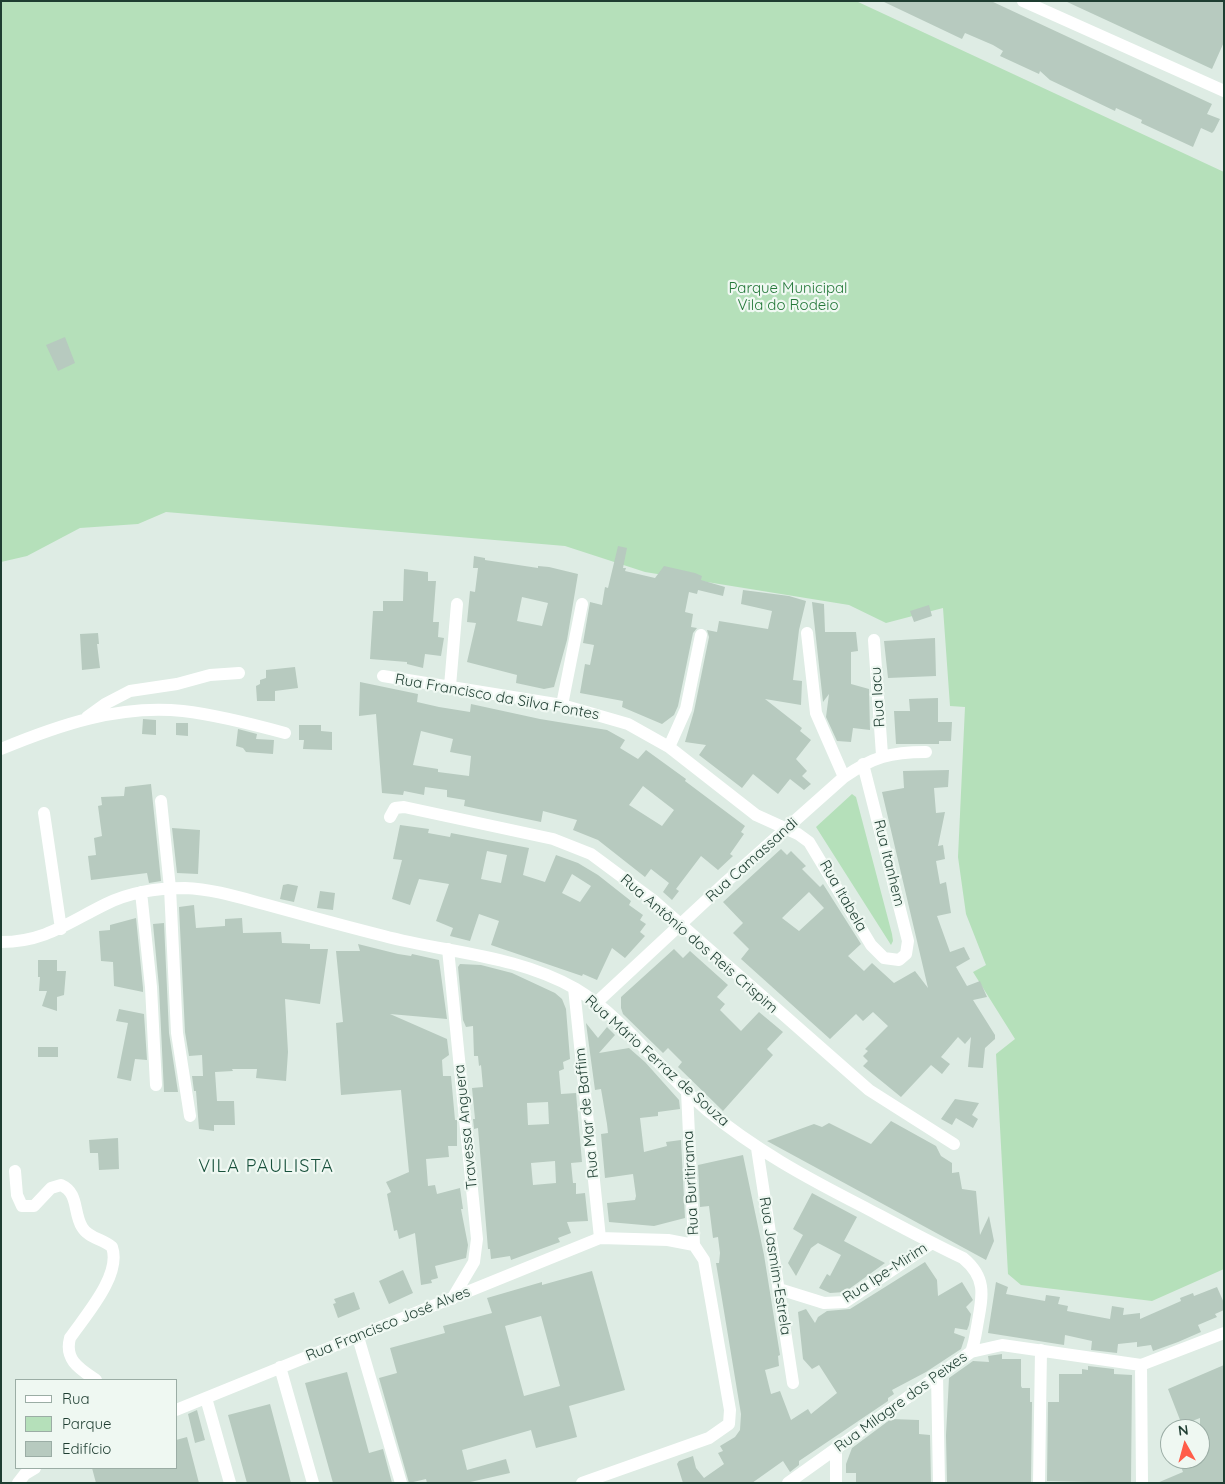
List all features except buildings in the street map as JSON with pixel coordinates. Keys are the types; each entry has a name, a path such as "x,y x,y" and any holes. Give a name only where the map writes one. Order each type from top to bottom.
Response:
{"street":[{"path":"1024,1 1224,91"},
{"path":"450,686 458,604"},
{"path":"562,705 582,604"},
{"path":"807,633 816,713 844,777"},
{"path":"669,747 686,709 701,636"},
{"name":"Rua Iacu","path":"874,640 882,755"},
{"path":"85,719 105,704 130,691 177,684 210,675 240,673"},
{"name":"Rua Francisco da Silva Fontes","path":"383,676 562,705 628,724 669,747 756,815 787,829"},
{"path":"1,749 85,719 136,711 183,711 285,733"},
{"name":"Rua Camassandi","path":"596,1003 680,924 844,777 863,764 882,755 926,752"},
{"name":"Rua Itanhem","path":"863,764 908,942 906,954 899,960"},
{"path":"161,801 170,888 177,1034 190,1116"},
{"name":"Rua Antônio dos Reis Crispim","path":"390,817 395,808 404,807 574,846 591,854 652,900 869,1090 954,1144"},
{"path":"44,813 61,929"},
{"name":"Rua Itabela","path":"787,829 809,842 819,855 871,945 884,958 899,960"},
{"name":"Rua Mário Ferraz de Souza","path":"1,942 37,939 61,929 108,903 141,892 170,888 205,890 387,937 510,963 574,988 596,1003 704,1108 757,1148 800,1174 963,1258 974,1267 980,1280 981,1304 971,1352"},
{"path":"141,892 151,996 156,1085"},
{"name":"Travessa Anguera","path":"448,949 477,1239 474,1262 452,1299"},
{"name":"Rua Mar de Baffim","path":"574,988 600,1238"},
{"name":"Rua Buritirama","path":"687,1091 694,1245"},
{"name":"Rua Jasmim-Estrela","path":"757,1148 793,1384"},
{"path":"15,1171 17,1195 22,1206 34,1206 50,1188 62,1185 73,1196 80,1222 86,1233 112,1246 114,1258 111,1273 101,1294 70,1338 68,1346 72,1362 95,1379"},
{"path":"582,1483 709,1438 729,1424 730,1410 704,1260 694,1245 668,1240 600,1238"},
{"name":"Rua Francisco José Alves","path":"178,1409 600,1238"},
{"name":"Rua Ipe-Mirim","path":"780,1289 824,1304 845,1302 932,1243"},
{"name":"Rua Milagre dos Peixes","path":"788,1483 971,1352 1002,1345 1141,1365 1224,1333"},
{"path":"358,1337 401,1483"},
{"path":"1039,1483 1041,1350"},
{"path":"1141,1365 1142,1483"},
{"path":"280,1367 313,1483"},
{"path":"937,1375 939,1483"},
{"path":"206,1398 230,1483"},
{"path":"836,1448 836,1483"},
{"path":"18,1483 25,1474 33,1469"}],"green space":[{"name":"Parque Municipal Vila do Rodeio","path":"1,1 856,1 1224,172 1224,1269 1152,1301 1021,1285 1008,1274 996,1054 1015,1039 973,972 986,965 966,914 958,857 965,707 950,706 943,608 886,623 849,605 645,572 565,546 166,512 138,524 80,528 27,556 1,562"},
{"path":"852,794 856,797 892,934 893,941 891,945 816,827"}],"district":[{"name":"VILA PAULISTA","path":"266,1167"}]}
